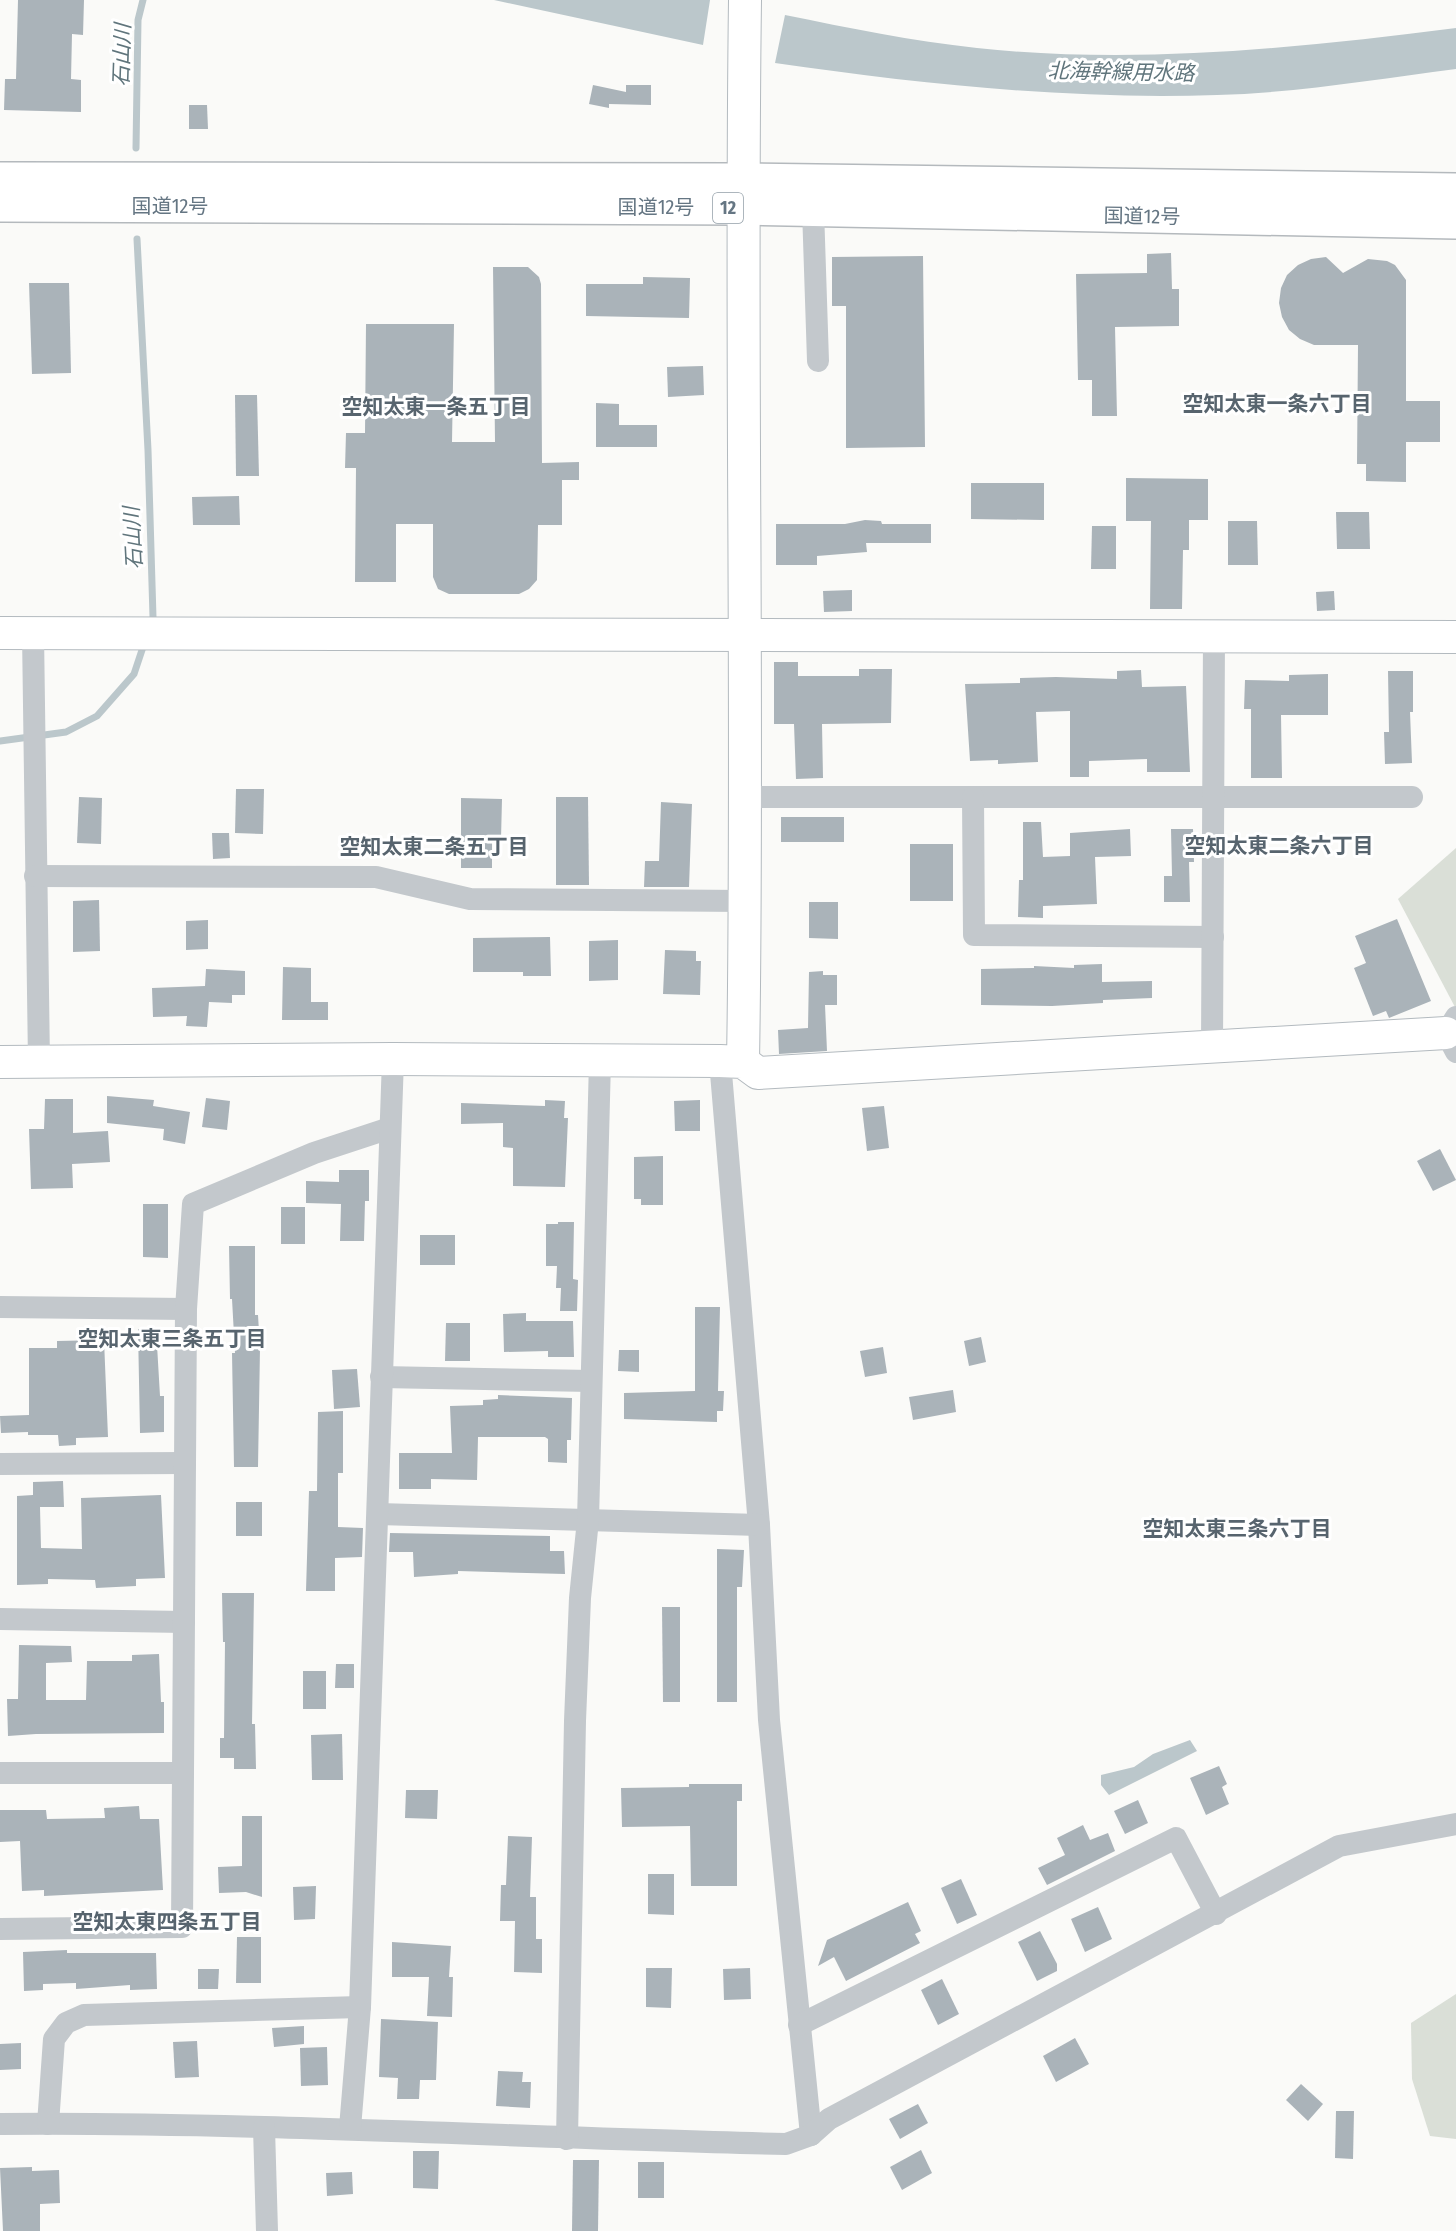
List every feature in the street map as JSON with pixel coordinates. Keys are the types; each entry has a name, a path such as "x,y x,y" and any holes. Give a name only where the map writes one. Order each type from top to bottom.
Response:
{"highway":[{"name":"国道12号","path":"0,179 742,194 813,209 1456,222"},
{"name":"国道12号","path":"0,205 742,194 1456,190"}],"street":[{"path":"745,0 742,194 746,902 731,1061 769,1720 811,2135"},
{"path":"813,209 818,361"},
{"path":"0,633 1456,637"},
{"path":"33,633 39,1063"},
{"path":"1212,1046 1214,636"},
{"path":"746,797 1412,797"},
{"path":"973,797 974,935 1213,937"},
{"path":"35,876 376,877 471,899 746,902"},
{"path":"0,1062 393,1059 731,1061 758,1073 1453,1034"},
{"path":"350,2128 360,2007 393,1059"},
{"path":"567,2139 575,1710 580,1598 588,1520 600,1061"},
{"path":"0,1929 182,1927 186,1309 193,1204 314,1153 390,1128"},
{"path":"0,1307 186,1309"},
{"path":"381,1377 591,1381"},
{"path":"0,1464 185,1463"},
{"path":"378,1514 759,1525"},
{"path":"0,1619 184,1622"},
{"path":"0,1773 183,1773"},
{"path":"0,2124 350,2128 567,2139 786,2144 811,2135 829,2119 1216,1914 1339,1846 1456,1824"},
{"path":"799,2025 1176,1838 1216,1914"},
{"path":"48,2124 54,2039 66,2023 84,2015 360,2007"},
{"path":"264,2128 267,2231"}],"shaded area":[{"path":"1456,848 1456,1009 1398,899"},
{"path":"1456,1994 1456,2139 1430,2136 1412,2079 1411,2023"}],"water":[{"path":"494,0 710,0 703,45"},
{"name":"北海幹線用水路","path":"785,15 881,34 953,45 1037,53 1097,55 1277,48 1456,28 1456,69 1247,94 1106,95 995,89 885,78 775,63"},
{"path":"1190,1740 1197,1751 1109,1795 1101,1785 1101,1775 1134,1767 1153,1754"}],"building":[{"path":"18,0 84,0 83,35 72,34 71,79 81,80 81,112 4,110 5,79 16,79"},
{"path":"593,85 626,92 626,85 651,85 651,105 609,104 609,108 589,104"},
{"path":"189,105 207,105 208,129 189,129"},
{"path":"1171,253 1172,289 1179,289 1179,326 1115,327 1117,416 1092,416 1092,380 1078,380 1076,274 1147,273 1147,254"},
{"path":"923,256 925,447 846,448 846,306 832,306 832,257"},
{"path":"1326,257 1343,273 1368,259 1387,261 1395,265 1406,280 1406,401 1440,401 1440,442 1406,442 1406,482 1366,481 1366,464 1357,464 1358,345 1314,345 1300,339 1289,330 1282,317 1279,303 1281,288 1287,275 1298,265 1311,259"},
{"path":"493,267 528,267 539,277 541,284 542,463 579,462 579,480 562,480 562,525 538,525 537,580 529,589 519,594 449,594 438,589 433,577 433,524 396,524 396,582 355,582 356,468 345,468 346,433 365,433 366,324 454,324 452,442 495,442"},
{"path":"643,277 690,278 689,318 586,316 586,284 643,284"},
{"path":"29,283 69,283 71,373 32,374"},
{"path":"703,366 704,395 668,397 667,367"},
{"path":"235,395 257,395 259,476 236,476"},
{"path":"596,403 619,404 619,425 657,425 657,447 596,447"},
{"path":"1126,478 1208,479 1208,520 1189,520 1189,550 1183,550 1182,609 1150,609 1151,521 1126,521"},
{"path":"971,483 1044,483 1044,520 971,519"},
{"path":"239,496 240,525 193,525 192,497"},
{"path":"1336,512 1369,512 1370,549 1337,549"},
{"path":"865,520 881,521 882,524 931,524 931,543 866,543 867,552 817,556 817,565 776,565 776,524 845,524"},
{"path":"1228,521 1257,521 1258,565 1228,565"},
{"path":"1092,526 1116,526 1116,569 1091,569"},
{"path":"852,590 852,611 824,612 823,591"},
{"path":"1334,591 1335,610 1317,611 1316,592"},
{"path":"774,662 798,662 798,676 859,676 859,669 892,669 891,723 822,724 823,778 796,779 794,724 774,724"},
{"path":"1141,670 1142,687 1186,686 1190,772 1147,772 1147,759 1089,761 1089,777 1070,777 1070,711 1036,712 1038,762 998,764 998,760 970,761 965,684 1020,683 1020,678 1117,679 1117,671"},
{"path":"1388,671 1413,671 1413,712 1410,712 1412,763 1385,764 1384,732 1389,732"},
{"path":"1328,674 1328,715 1281,715 1282,778 1251,778 1251,709 1244,709 1245,680 1289,681 1289,675"},
{"path":"236,789 264,789 263,834 235,833"},
{"path":"79,797 102,798 101,844 77,843"},
{"path":"556,797 588,797 589,885 556,885"},
{"path":"461,798 502,799 501,839 492,839 492,868 461,868"},
{"path":"661,802 692,804 689,887 644,887 645,861 659,861"},
{"path":"781,817 844,817 844,842 781,842"},
{"path":"1023,822 1041,822 1043,857 1070,856 1070,833 1130,829 1131,856 1095,857 1097,904 1043,906 1043,918 1018,917 1019,880 1023,880"},
{"path":"1171,829 1193,829 1194,862 1189,862 1190,902 1164,902 1164,876 1172,876"},
{"path":"212,833 229,833 230,858 213,859"},
{"path":"910,844 953,844 953,901 910,901"},
{"path":"99,900 100,951 73,952 73,901"},
{"path":"809,902 838,902 838,939 809,938"},
{"path":"1397,919 1431,1001 1389,1018 1386,1011 1373,1016 1354,968 1366,963 1355,936"},
{"path":"208,920 208,949 186,950 186,921"},
{"path":"550,937 551,976 523,976 523,972 473,972 473,938"},
{"path":"618,940 618,980 589,981 589,941"},
{"path":"665,950 696,951 696,961 701,961 700,995 663,994"},
{"path":"1102,964 1102,982 1152,981 1152,998 1103,1000 1103,1003 1052,1006 981,1005 981,969 1034,968 1034,966 1074,968 1074,965"},
{"path":"283,967 311,968 311,1002 328,1002 328,1020 282,1020"},
{"path":"206,969 245,971 245,995 232,995 232,1003 209,1002 207,1027 186,1026 187,1016 153,1017 152,988 205,986"},
{"path":"823,971 823,975 837,975 837,1005 825,1005 827,1051 779,1054 778,1030 808,1028 809,972"},
{"path":"107,1096 154,1100 153,1106 190,1112 185,1144 163,1140 164,1129 107,1123"},
{"path":"206,1098 230,1101 227,1130 202,1127"},
{"path":"45,1099 73,1099 73,1133 108,1131 110,1162 72,1164 73,1188 31,1189 29,1129 44,1129"},
{"path":"545,1100 565,1101 564,1118 568,1118 565,1187 513,1186 513,1148 503,1147 503,1123 461,1124 461,1103 545,1106"},
{"path":"700,1100 700,1131 675,1131 674,1101"},
{"path":"884,1106 889,1148 867,1151 862,1108"},
{"path":"1440,1149 1456,1180 1433,1191 1417,1161"},
{"path":"663,1156 663,1205 641,1205 641,1199 634,1199 634,1157"},
{"path":"339,1170 369,1170 369,1201 365,1201 364,1241 340,1241 341,1204 306,1203 306,1181 339,1182"},
{"path":"143,1204 168,1204 168,1258 143,1257"},
{"path":"281,1207 305,1207 305,1244 281,1244"},
{"path":"558,1222 574,1222 573,1279 578,1280 577,1311 560,1311 561,1288 556,1288 557,1266 546,1266 546,1224 558,1224"},
{"path":"420,1235 455,1235 455,1265 420,1265"},
{"path":"229,1246 255,1246 255,1315 258,1315 260,1348 258,1467 234,1467 232,1353 235,1353 232,1299 230,1299"},
{"path":"695,1307 720,1307 718,1391 724,1391 723,1411 717,1411 717,1422 624,1419 624,1393 695,1391"},
{"path":"526,1313 526,1321 573,1321 574,1357 548,1357 548,1351 504,1352 503,1314"},
{"path":"446,1323 470,1323 470,1361 445,1361"},
{"path":"156,1328 160,1396 164,1396 164,1432 140,1433 138,1329"},
{"path":"981,1337 986,1362 969,1366 964,1341"},
{"path":"104,1340 108,1437 76,1438 76,1445 59,1446 58,1435 28,1435 28,1432 1,1433 0,1416 29,1415 29,1348 57,1348 57,1341"},
{"path":"883,1347 887,1373 865,1377 860,1351"},
{"path":"619,1350 639,1350 639,1372 618,1371"},
{"path":"357,1369 360,1407 334,1409 332,1370"},
{"path":"953,1390 956,1412 913,1420 909,1397"},
{"path":"498,1395 572,1398 571,1440 567,1440 567,1463 548,1462 548,1439 545,1437 478,1437 477,1480 431,1479 431,1489 399,1489 399,1453 452,1453 450,1406 483,1405 483,1400 498,1399"},
{"path":"343,1411 343,1473 338,1473 338,1527 363,1528 362,1557 335,1558 335,1591 306,1591 309,1491 317,1491 318,1412"},
{"path":"63,1481 64,1507 40,1507 41,1548 82,1549 81,1498 161,1495 165,1578 136,1579 136,1586 96,1588 95,1580 48,1579 48,1584 17,1585 17,1496 33,1495 33,1482"},
{"path":"236,1502 262,1502 262,1536 236,1536"},
{"path":"390,1533 550,1536 550,1551 564,1551 565,1574 458,1571 458,1574 414,1577 413,1552 389,1552"},
{"path":"717,1549 744,1550 742,1587 737,1587 737,1702 717,1702"},
{"path":"222,1593 254,1593 252,1724 255,1724 256,1769 234,1769 234,1758 220,1758 220,1738 224,1738 225,1642 223,1642"},
{"path":"662,1607 680,1607 680,1702 663,1702"},
{"path":"19,1645 71,1646 72,1662 46,1663 46,1700 86,1700 87,1661 132,1661 132,1655 159,1654 161,1702 164,1702 164,1733 8,1736 7,1699 18,1699"},
{"path":"336,1664 354,1664 354,1688 335,1688"},
{"path":"303,1671 326,1671 326,1709 303,1709"},
{"path":"342,1734 343,1780 312,1780 311,1735"},
{"path":"1219,1766 1227,1784 1222,1787 1229,1804 1206,1815 1190,1778"},
{"path":"689,1784 742,1784 742,1801 737,1801 737,1886 691,1886 690,1826 622,1827 621,1788 689,1787"},
{"path":"406,1790 438,1790 437,1819 405,1818"},
{"path":"1138,1800 1148,1823 1125,1834 1114,1811"},
{"path":"139,1806 140,1819 159,1819 163,1890 44,1896 44,1890 22,1891 20,1841 0,1842 0,1810 46,1810 47,1819 105,1818 104,1808"},
{"path":"242,1816 262,1816 262,1897 246,1892 219,1893 218,1867 242,1866"},
{"path":"1083,1825 1090,1840 1108,1833 1115,1851 1047,1885 1038,1868 1065,1855 1057,1838"},
{"path":"508,1836 532,1837 530,1897 536,1897 536,1939 542,1939 542,1973 514,1972 515,1921 500,1921 501,1885 506,1885"},
{"path":"648,1874 674,1874 674,1915 648,1914"},
{"path":"961,1879 977,1915 957,1924 941,1888"},
{"path":"316,1886 315,1919 294,1920 293,1887"},
{"path":"908,1902 921,1931 915,1934 920,1943 846,1981 834,1957 818,1966 827,1940"},
{"path":"1098,1907 1112,1939 1085,1952 1071,1919"},
{"path":"1040,1931 1057,1964 1057,1971 1037,1981 1018,1942"},
{"path":"237,1937 261,1937 261,1983 236,1983"},
{"path":"392,1942 451,1946 449,1977 453,1977 452,2017 427,2016 429,1977 392,1977"},
{"path":"67,1950 67,1953 156,1953 157,1989 130,1990 130,1985 76,1989 76,1983 43,1984 43,1990 24,1991 23,1952"},
{"path":"646,1968 672,1968 671,2008 646,2007"},
{"path":"750,1968 751,1999 724,2000 723,1969"},
{"path":"198,1969 219,1969 218,1989 198,1989"},
{"path":"942,1979 959,2014 938,2025 921,1990"},
{"path":"381,2019 438,2022 436,2080 420,2080 419,2099 397,2099 398,2078 379,2077"},
{"path":"304,2026 304,2044 274,2047 272,2028"},
{"path":"1075,2038 1089,2064 1056,2082 1043,2056"},
{"path":"197,2041 199,2077 175,2078 173,2042"},
{"path":"21,2043 21,2069 0,2070 0,2044"},
{"path":"327,2047 328,2085 301,2086 300,2048"},
{"path":"498,2071 523,2072 522,2082 531,2082 530,2108 496,2106"},
{"path":"1301,2084 1323,2104 1308,2121 1286,2100"},
{"path":"918,2104 928,2123 900,2139 889,2119"},
{"path":"1336,2111 1354,2111 1353,2159 1335,2158"},
{"path":"921,2150 932,2173 902,2190 890,2167"},
{"path":"413,2151 439,2151 438,2189 413,2188"},
{"path":"573,2160 599,2160 598,2231 572,2231"},
{"path":"638,2162 664,2162 664,2198 638,2198"},
{"path":"32,2167 32,2171 59,2170 60,2203 40,2204 40,2231 3,2231 0,2168"},
{"path":"352,2172 353,2194 327,2196 326,2173"}],"waterway":[{"name":"石山川","path":"136,148 138,20 143,0"},
{"name":"石山川","path":"137,239 148,450 153,617 151,625"},
{"name":"石山川","path":"0,741 66,732 97,716 134,674 145,641"}],"district":[{"name":"空知太東一条六丁目","path":"1277,404"},
{"name":"空知太東一条五丁目","path":"436,407"},
{"name":"空知太東二条六丁目","path":"1279,846"},
{"name":"空知太東二条五丁目","path":"434,847"},
{"name":"空知太東三条五丁目","path":"172,1339"},
{"name":"空知太東三条六丁目","path":"1237,1529"},
{"name":"空知太東四条五丁目","path":"167,1922"}]}
